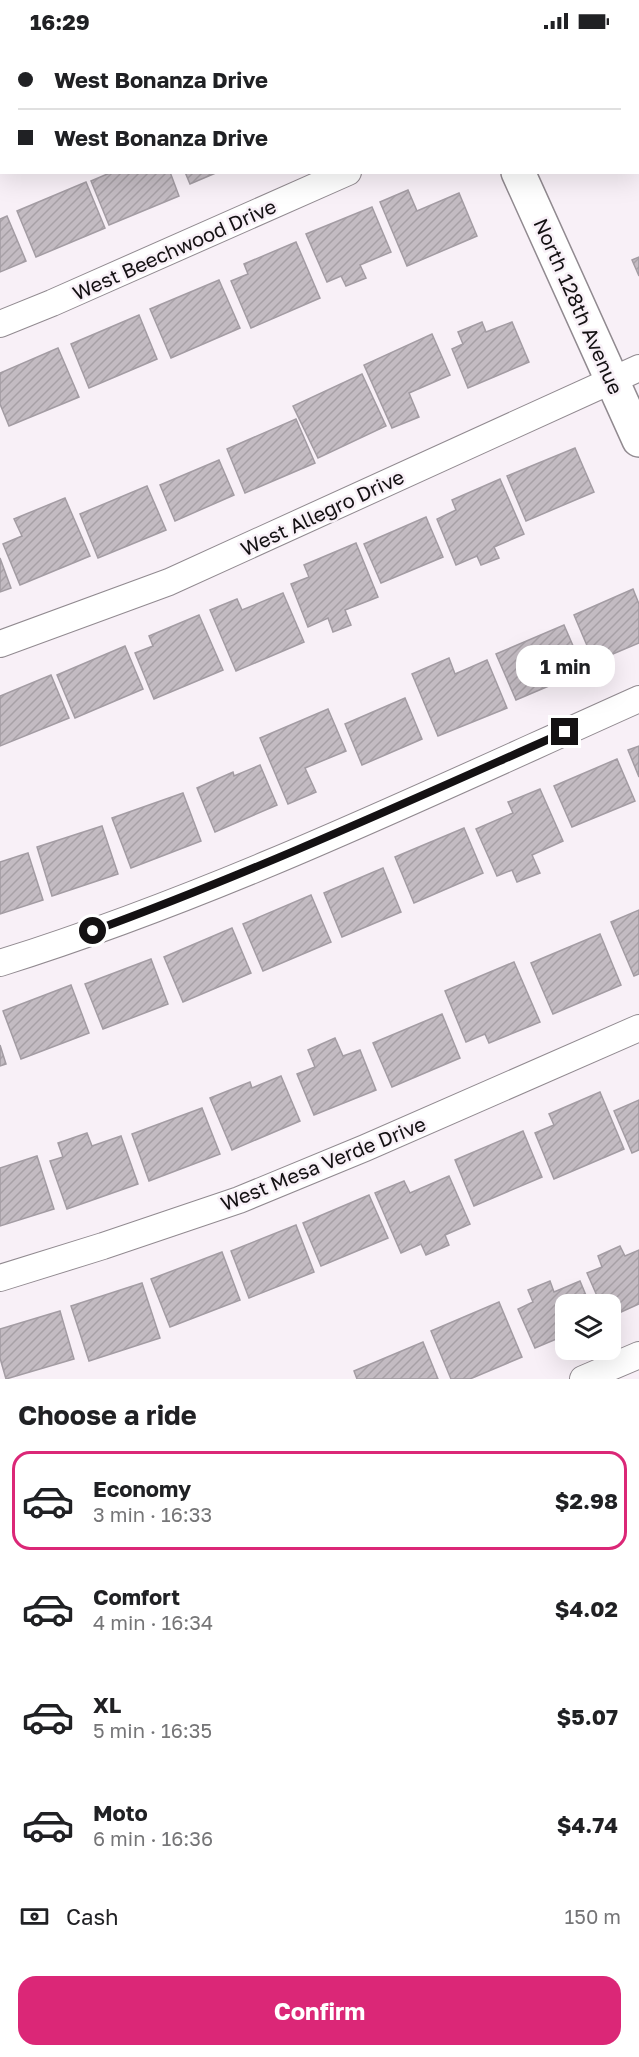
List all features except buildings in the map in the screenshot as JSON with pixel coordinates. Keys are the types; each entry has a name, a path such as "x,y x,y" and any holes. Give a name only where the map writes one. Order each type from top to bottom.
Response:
{"street":[{"name":"West Beechwood Drive","path":"0,324 343,174"},
{"name":"North 128th Avenue","path":"519,174 626,374 639,440"},
{"name":"West Allegro Drive","path":"0,644 169,582 626,374"},
{"path":"0,963 54,946 191,894 345,830 639,699"},
{"name":"West Mesa Verde Drive","path":"0,1278 238,1200 365,1148 639,1028"},
{"path":"583,1379 639,1354"}],"route":[{"path":"93,931 191,894 354,826 565,732"}]}
